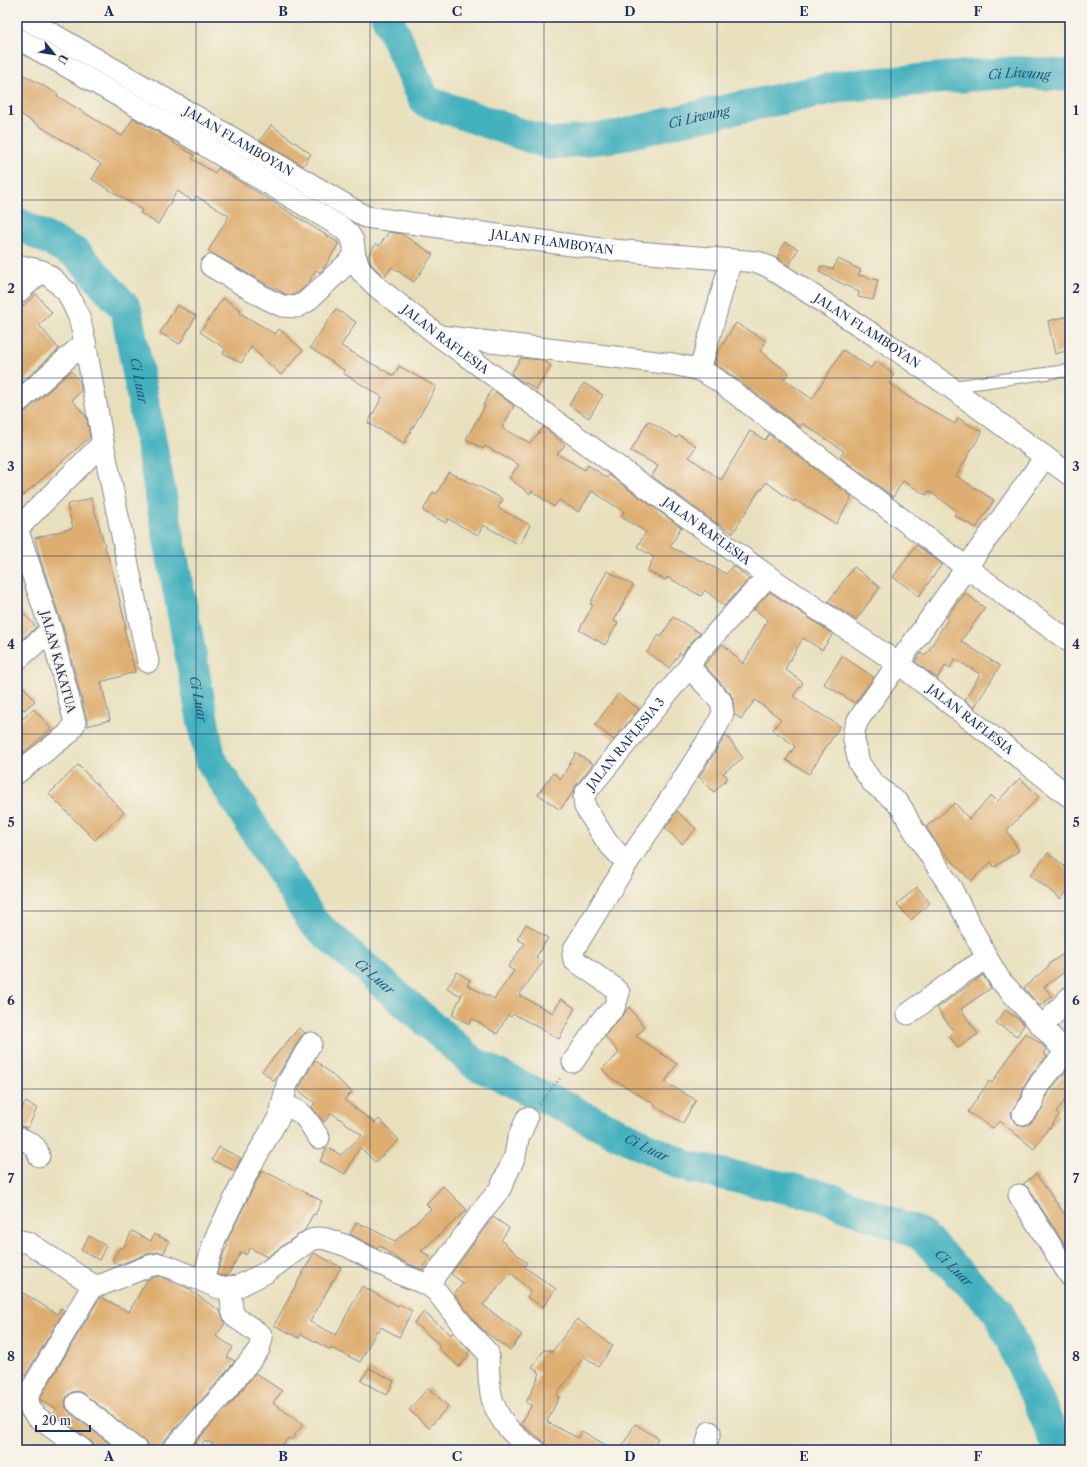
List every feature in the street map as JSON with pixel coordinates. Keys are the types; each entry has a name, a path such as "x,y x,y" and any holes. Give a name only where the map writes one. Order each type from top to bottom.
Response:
{"street":[{"name":"JALAN FLAMBOYAN","path":"23,17 197,117 366,217 601,249 758,262 769,267 888,344 950,387 1070,475"},
{"name":"JALAN RAFLESIA","path":"17,38 187,135 342,227 349,234 361,271 377,287 439,336 768,576 899,664 1068,792"},
{"path":"187,135 197,117"},
{"path":"211,266 277,304 282,306 297,307 306,302 354,248 366,217"},
{"path":"700,370 730,260"},
{"path":"17,265 42,271 52,278 66,292 79,317 148,662"},
{"path":"17,293 42,271"},
{"path":"439,336 673,364 700,370 716,379 967,568 1070,642"},
{"path":"17,403 85,342"},
{"path":"17,528 103,443"},
{"path":"1023,1114 1033,1102 1034,1093 1041,1082 1068,1054 1000,980 951,888 910,824 903,810 899,804 872,782 859,763 854,740 854,731 858,720 1045,457"},
{"name":"JALAN KAKATUA","path":"17,528 50,630 75,723 68,734 17,773"},
{"name":"JALAN RAFLESIA 3","path":"627,863 604,836 585,807 584,798 586,792 689,667 696,655 768,576"},
{"path":"17,660 50,630"},
{"path":"572,1062 601,1021 614,1008 619,993 613,987 574,960 574,949 627,863 717,726 723,713 721,702 689,667"},
{"path":"908,1014 962,974 987,958"},
{"path":"1042,1026 1070,997"},
{"path":"203,1280 215,1239 249,1169 280,1115 287,1084 310,1043"},
{"path":"283,1105 302,1113 318,1138"},
{"path":"428,1285 482,1210 500,1189 515,1156 518,1139 527,1118"},
{"path":"17,1137 30,1142 36,1147 39,1156"},
{"path":"1019,1195 1070,1276"},
{"path":"17,1243 21,1241 29,1243 93,1285 101,1285 149,1266 159,1264 170,1267 220,1288 238,1286 265,1273 309,1241 318,1238 347,1246 400,1274 428,1285 437,1292 468,1332 488,1353 492,1401 506,1426 517,1438 534,1450"},
{"path":"83,1450 34,1414 28,1405 28,1395 93,1285"},
{"path":"172,1450 225,1392 259,1349 262,1338 261,1335 235,1316 232,1310 230,1287"},
{"path":"77,1403 137,1450"}],"lane":[{"path":"950,387 1070,370"}],"path":[{"path":"527,1118 572,1062"}],"building":[{"path":"17,71 58,94 57,96 122,136 133,118 194,155 192,159 215,173 218,168 339,243 323,270 320,272 316,270 308,284 299,292 294,295 285,294 273,288 208,251 229,216 196,196 193,201 177,191 158,224 140,213 142,210 92,179 101,164 17,112"},
{"path":"271,125 311,154 303,166 260,140"},
{"path":"389,232 402,234 433,254 414,282 392,267 384,277 371,264 368,255 376,244 379,246"},
{"path":"785,242 798,249 789,266 777,258"},
{"path":"838,259 861,270 858,275 878,280 873,300 858,297 859,292 819,272 821,266 833,269"},
{"path":"36,294 52,313 39,325 59,349 17,387 17,311"},
{"path":"223,298 241,310 240,313 275,334 279,329 303,350 281,375 251,347 241,363 223,353 226,349 200,332"},
{"path":"177,305 196,316 180,344 160,333"},
{"path":"336,309 356,322 341,346 394,376 399,366 436,387 404,443 368,423 382,397 343,373 344,370 310,348"},
{"path":"1070,316 1070,350 1055,354 1048,321"},
{"path":"736,323 766,341 760,351 789,373 784,379 812,399 843,350 871,368 875,361 894,374 889,383 910,398 955,424 958,418 982,432 956,476 994,500 976,528 954,515 957,511 929,491 926,495 903,481 893,497 840,457 844,451 802,423 800,427 723,369 714,364 717,354"},
{"path":"521,358 543,360 551,366 536,390 511,374"},
{"path":"71,371 80,382 81,391 72,400 86,416 90,437 17,501 17,415 25,412"},
{"path":"584,383 603,395 589,418 569,405"},
{"path":"492,389 514,406 502,428 530,443 544,427 565,445 557,454 585,470 588,465 607,478 609,475 681,527 670,547 704,562 726,574 733,565 749,579 724,606 705,590 701,596 667,577 666,580 647,571 654,557 637,547 646,532 621,517 624,512 592,491 579,512 559,500 554,507 532,491 530,494 509,478 519,465 485,446 483,449 466,439 485,406 483,405"},
{"path":"648,421 677,438 679,435 696,446 689,457 721,480 750,431 765,440 769,434 852,497 836,524 795,500 794,502 766,482 762,490 760,489 733,533 710,519 652,476 658,466 631,451"},
{"path":"448,472 503,499 498,508 530,525 520,545 483,525 478,535 448,519 446,523 423,511 433,492 437,494"},
{"path":"91,498 116,584 126,628 124,628 135,672 101,682 110,720 87,726 87,720 63,627 40,558 35,538 73,528 67,505"},
{"path":"916,545 942,564 919,596 893,577"},
{"path":"854,567 880,587 856,620 828,602"},
{"path":"607,571 633,585 614,621 618,623 605,645 579,630 593,605 590,604"},
{"path":"770,592 833,634 822,650 803,638 785,669 803,683 793,696 817,713 840,726 809,774 786,760 795,746 773,730 781,719 755,700 741,719 734,714 733,699 730,693 704,665 723,644 743,664 768,620 754,609"},
{"path":"965,593 985,608 961,641 1000,666 974,708 965,700 980,674 955,659 950,668 946,665 937,678 915,662 921,653 925,656 948,619 946,618"},
{"path":"17,606 36,627 17,644"},
{"path":"673,617 700,633 682,655 680,653 669,668 647,652 659,635 661,637"},
{"path":"842,656 874,677 855,703 824,684"},
{"path":"17,679 35,701 24,710 17,701"},
{"path":"618,694 639,709 614,740 595,725"},
{"path":"34,709 51,729 17,758 17,724"},
{"path":"726,735 743,758 723,773 728,778 714,792 699,777"},
{"path":"576,753 593,764 577,784 560,810 538,794 553,773 561,779"},
{"path":"78,765 124,812 95,840 49,794"},
{"path":"1020,778 1039,797 1007,830 1019,851 994,867 991,862 971,881 939,847 926,827 955,803 969,819 991,796 997,802"},
{"path":"677,811 696,829 682,844 665,828"},
{"path":"1048,853 1070,871 1070,887 1061,899 1030,875"},
{"path":"917,887 930,903 911,920 897,904"},
{"path":"526,924 548,938 536,957 543,962 519,995 553,1013 561,999 575,1008 559,1039 514,1014 511,1017 508,1015 497,1034 472,1018 469,1024 452,1015 463,992 461,996 447,988 457,972 470,980 467,985 494,999 514,971 508,967 525,943 517,939"},
{"path":"1070,949 1070,968 1044,987 1052,996 1040,1006 1024,988 1050,965 1049,964"},
{"path":"983,975 991,988 961,1009 978,1034 958,1048 949,1036 954,1032 937,1008"},
{"path":"629,1007 645,1028 636,1036 677,1064 665,1082 696,1100 683,1123 654,1106 655,1104 611,1078 602,1069 619,1053 605,1036"},
{"path":"1005,1010 1020,1020 1024,1025 1017,1036 996,1023"},
{"path":"299,1028 305,1033 274,1081 262,1071"},
{"path":"1025,1033 1043,1045 1046,1049 1043,1054 1047,1056 1031,1075 1024,1087 1021,1097 1011,1112 1015,1123 1021,1126 1032,1122 1042,1109 1046,1097 1051,1089 1067,1070 1070,1072 1070,1092 1056,1113 1059,1115 1034,1149 1000,1121 993,1128 968,1112 989,1081 992,1083"},
{"path":"315,1060 352,1092 344,1100 375,1123 379,1119 399,1140 375,1162 360,1147 345,1174 320,1161 327,1147 341,1155 362,1135 332,1113 324,1122 312,1107 315,1103 298,1090"},
{"path":"25,1102 37,1108 28,1128 17,1125 17,1118"},
{"path":"219,1147 241,1158 235,1171 212,1160"},
{"path":"262,1170 322,1201 305,1230 267,1257 250,1248 246,1255 241,1252 228,1275 221,1276 217,1274 224,1252 228,1245 226,1243"},
{"path":"1036,1174 1070,1222 1070,1253 1029,1189 1023,1184"},
{"path":"443,1186 467,1210 421,1251 430,1256 422,1270 398,1259 379,1245 377,1248 350,1234 357,1222 395,1241 431,1209 426,1204"},
{"path":"493,1217 509,1228 501,1240 527,1263 524,1267 556,1289 543,1307 527,1297 531,1291 511,1273 483,1305 522,1335 510,1350 485,1332 477,1324 454,1294 463,1283 451,1274"},
{"path":"132,1231 151,1241 154,1234 169,1241 164,1253 157,1252 147,1254 119,1265 112,1261 120,1247 123,1249"},
{"path":"89,1236 106,1246 99,1260 81,1250"},
{"path":"314,1253 341,1267 310,1322 336,1335 362,1286 398,1306 399,1304 412,1311 399,1337 381,1327 379,1331 377,1330 360,1362 332,1348 331,1350 301,1334 299,1338 274,1325"},
{"path":"159,1276 192,1290 191,1291 220,1311 225,1323 216,1336 233,1347 227,1357 235,1361 163,1442 160,1450 149,1450 148,1445 144,1441 84,1394 78,1391 72,1392 67,1396 65,1402 66,1408 69,1412 118,1450 97,1450 94,1448 94,1445 90,1440 53,1414 57,1409 40,1400 40,1398 100,1297 129,1312 147,1280"},
{"path":"17,1289 57,1314 61,1308 64,1311 25,1376 17,1371"},
{"path":"424,1312 451,1335 453,1332 470,1351 467,1354 469,1355 459,1367 438,1348 440,1345 414,1323"},
{"path":"577,1319 613,1346 598,1367 584,1356 556,1396 559,1397 547,1422 578,1438 582,1431 614,1450 550,1450 542,1440 521,1424 532,1405 526,1403 540,1373 532,1367 544,1350 550,1350 552,1352"},
{"path":"369,1368 394,1381 387,1395 361,1381"},
{"path":"255,1373 282,1391 273,1403 303,1424 291,1440 288,1438 279,1450 221,1450 208,1441 207,1443 204,1441 198,1450 188,1450 234,1400"},
{"path":"428,1388 448,1406 429,1428 409,1410"},
{"path":"635,1424 658,1438 651,1450 620,1450"}],"waterway":[{"name":"Ci Liwung","path":"387,17 425,101 550,144 618,136 704,115 843,86 1018,72 1070,76"},
{"name":"Ci Luar","path":"17,223 77,254 126,309 210,759 313,922 474,1063 685,1166 823,1196 920,1234 998,1311 1060,1450"}]}
